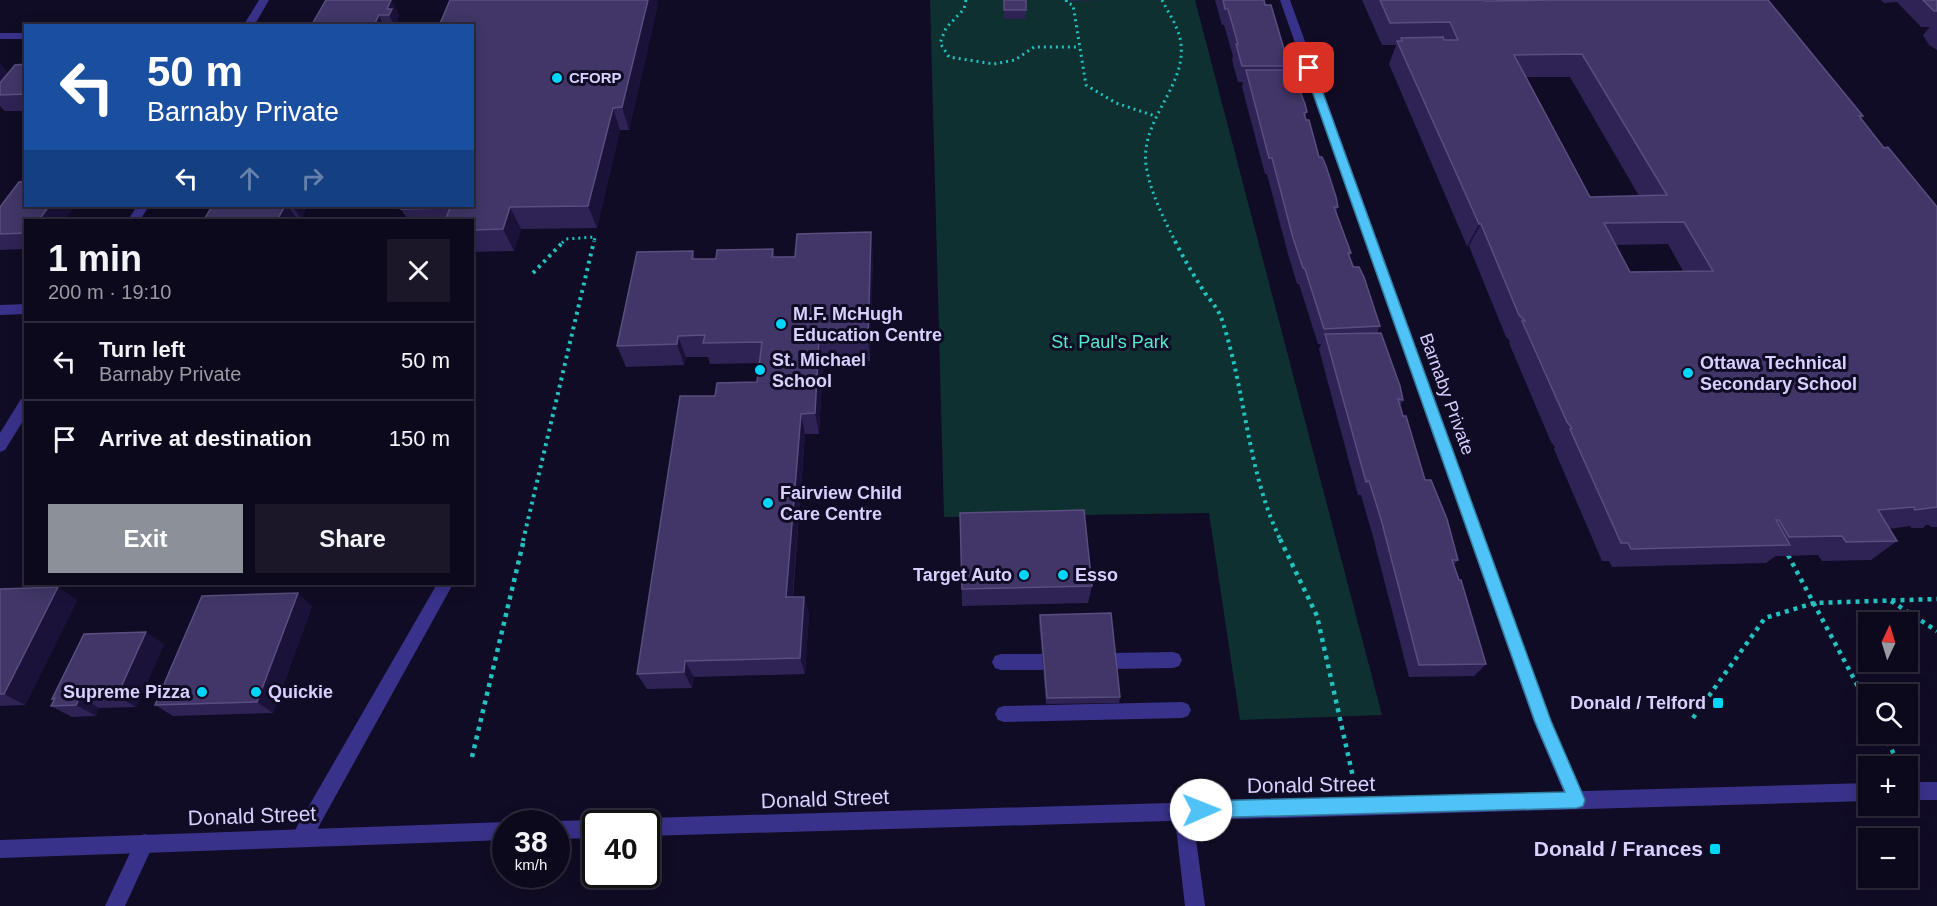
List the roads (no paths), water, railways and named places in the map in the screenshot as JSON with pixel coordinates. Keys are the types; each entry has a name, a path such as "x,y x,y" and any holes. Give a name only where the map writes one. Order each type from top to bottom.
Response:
{"street":[{"path":"249,24 264,0"},
{"name":"Barnaby Private","path":"1285,0 1543,722 1577,800"},
{"path":"0,36 24,36"},
{"path":"0,310 24,309"},
{"path":"0,446 24,407"},
{"path":"302,837 444,585"},
{"path":"1113,661 1173,660"},
{"path":"1001,662 1042,662"},
{"path":"1005,714 1182,710"},
{"path":"1918,791 1937,790"},
{"name":"Donald Street","path":"660,827 1858,792"},
{"path":"1183,810 1195,906"},
{"name":"Donald Street","path":"0,849 492,831"},
{"path":"115,906 145,843"}],"place":[{"name":"CFORP","path":"557,78"},
{"name":"M.F. McHugh Education Centre","path":"781,324"},
{"name":"St. Michael School","path":"760,370"},
{"name":"Ottawa Technical Secondary School","path":"1688,373"},
{"name":"Fairview Child Care Centre","path":"768,503"},
{"name":"Target Auto","path":"1024,575"},
{"name":"Esso","path":"1063,575"},
{"name":"Supreme Pizza","path":"202,692"},
{"name":"Quickie","path":"256,692"},
{"name":"Donald / Telford","path":"1718,703"},
{"name":"Donald / Frances","path":"1715,849"}],"park label":[{"name":"St. Paul's Park","path":"1110,342"}]}
